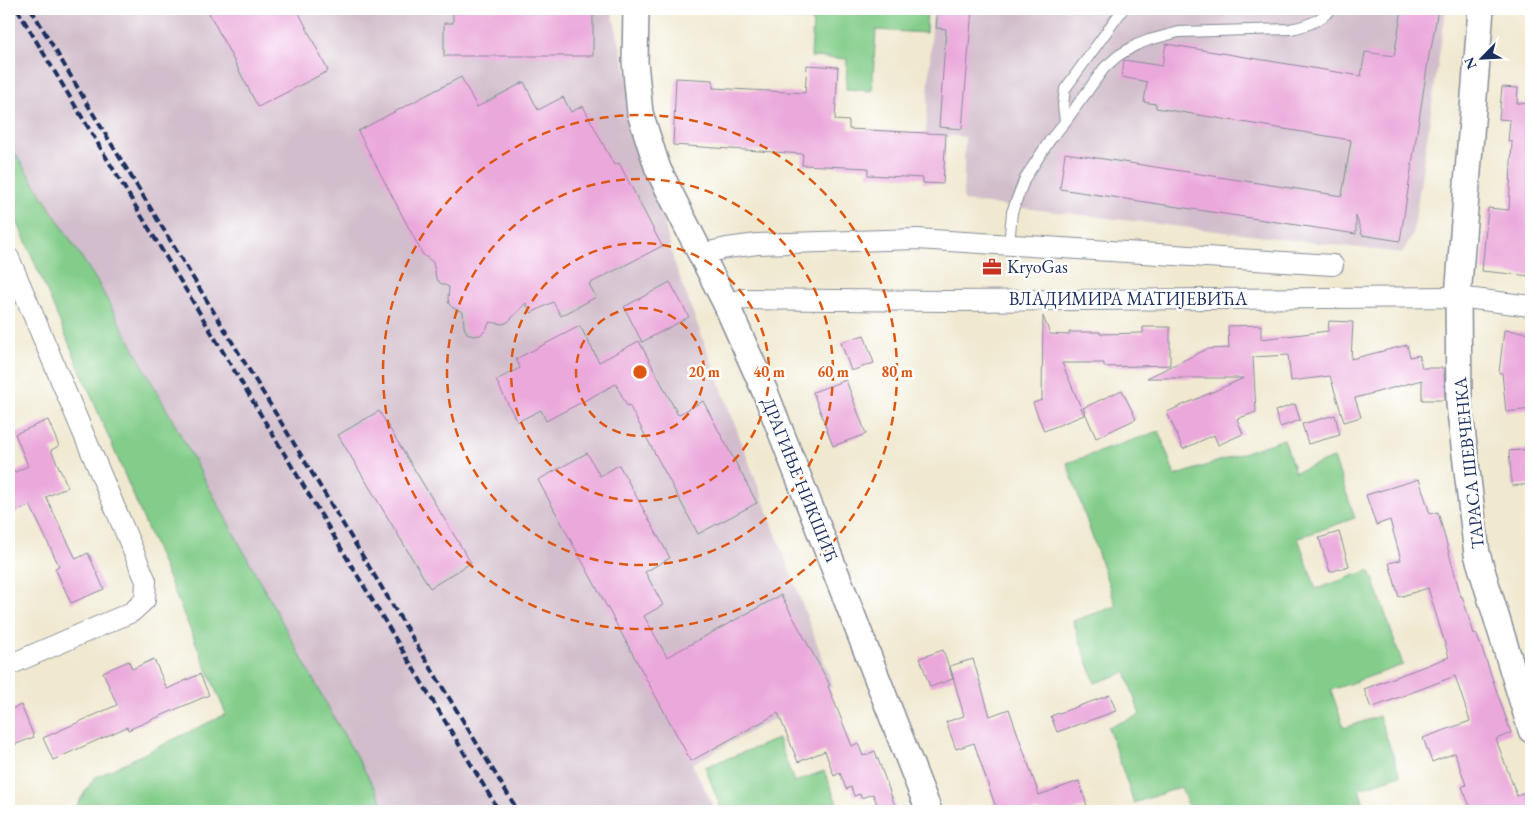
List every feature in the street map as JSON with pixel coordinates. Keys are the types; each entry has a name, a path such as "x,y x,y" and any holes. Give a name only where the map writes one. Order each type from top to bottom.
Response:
{"street":[{"name":"ДРАГИЊЕ НИКШИЋ","path":"636,9 635,62 640,113 658,169 726,304 770,402 929,811"},
{"name":"ТАРАСА ШЕВЧЕНКА","path":"1481,9 1458,297 1459,404 1477,554 1531,730"},
{"path":"701,254 726,248 787,242 917,239 1333,266"},
{"path":"9,258 14,287 146,581 145,600 132,612 9,665"},
{"name":"ВЛАДИМИРА МАТИЈЕВИЋА","path":"726,304 743,299 944,300 1458,297 1531,306"}],"lane":[{"path":"1065,122 1063,105 1065,89 1123,9"},
{"path":"1010,245 1012,212 1020,187 1036,159 1105,68 1127,50 1149,40 1179,32 1303,27 1315,22 1331,9"}],"shaded area":[{"path":"9,9 611,9 674,262 833,686 692,764 716,811 388,811 333,716 98,283 9,144"},
{"path":"933,9 1446,9 1413,234 1402,253 963,201 965,137 926,133"}],"green space":[{"path":"769,9 927,9 926,33 876,30 872,91 846,89 847,59 811,57 813,20 768,17"},
{"path":"9,144 98,283 333,716 388,811 73,811 94,778 226,714 9,202"},
{"path":"1159,431 1175,476 1284,439 1295,472 1334,458 1355,518 1298,538 1316,589 1370,570 1403,665 1331,690 1344,728 1379,716 1400,775 1359,789 1366,811 1190,811 1181,787 1134,803 1108,727 1140,715 1126,672 1095,683 1073,621 1116,606 1067,463"},
{"path":"778,739 794,782 824,771 840,811 722,811 705,767"}],"building":[{"path":"207,9 297,9 328,71 258,107"},
{"path":"453,9 593,9 593,56 444,56 444,23 453,23"},
{"path":"938,9 972,9 962,129 939,127 946,29 936,28"},
{"path":"1402,9 1438,9 1400,241 1362,235 1356,216 1356,234 1060,189 1065,153 1342,196 1351,140 1156,108 1156,104 1144,102 1147,82 1122,77 1124,60 1162,66 1166,44 1361,76 1365,52 1394,56"},
{"path":"807,65 838,67 835,120 849,121 849,129 946,134 943,184 923,183 923,178 868,175 868,168 802,165 803,154 673,145 676,78 713,80 713,88 805,93"},
{"path":"461,77 477,107 524,82 538,110 563,97 571,112 583,106 614,165 619,163 662,246 589,284 596,297 561,316 553,302 531,313 526,303 508,322 503,324 490,322 485,331 480,335 473,336 467,333 464,327 463,312 449,304 449,287 440,283 436,278 433,262 423,255 358,131"},
{"path":"1502,87 1518,88 1517,103 1531,104 1531,276 1482,271 1488,208 1509,210 1512,141 1508,141 1510,120 1499,119"},
{"path":"670,282 689,317 642,342 624,307"},
{"path":"1043,316 1050,334 1069,335 1069,332 1100,332 1100,334 1143,333 1143,327 1170,327 1170,365 1104,367 1104,363 1062,363 1084,415 1044,431 1033,403 1042,400"},
{"path":"1329,321 1353,322 1351,359 1407,345 1410,357 1419,355 1422,368 1444,368 1445,400 1422,400 1422,380 1355,398 1361,417 1344,422 1330,376 1291,381 1288,355 1253,357 1256,412 1237,419 1243,434 1218,445 1214,435 1183,449 1167,412 1244,378 1147,378 1207,349 1229,348 1228,326 1261,325 1261,339 1328,331"},
{"path":"580,326 599,362 639,341 678,415 703,401 757,503 698,534 616,384 546,421 541,410 517,422 496,380 520,368 516,359"},
{"path":"1504,330 1531,333 1531,409 1506,412 1502,373 1499,373"},
{"path":"864,335 874,363 851,371 841,342"},
{"path":"846,380 866,434 833,446 813,392"},
{"path":"1122,390 1136,419 1096,438 1083,408"},
{"path":"1295,404 1300,420 1280,427 1275,411"},
{"path":"379,411 471,563 430,588 338,435"},
{"path":"1335,415 1340,435 1308,444 1302,424"},
{"path":"48,420 59,446 51,450 68,487 46,497 76,559 88,553 104,589 71,603 55,568 59,566 30,505 9,515 9,475 28,466 15,434"},
{"path":"1531,449 1531,484 1512,486 1509,451"},
{"path":"587,453 600,476 619,465 670,558 645,572 663,605 644,616 667,657 781,595 830,685 828,686 852,746 858,743 863,756 875,751 897,811 880,811 873,794 861,798 860,794 854,796 851,787 846,789 840,773 834,776 825,751 798,762 778,713 691,761 538,480"},
{"path":"1419,479 1430,514 1438,512 1461,597 1474,634 1476,633 1486,660 1511,733 1496,739 1517,796 1531,790 1531,811 1472,811 1462,787 1466,785 1455,753 1432,762 1423,738 1470,721 1455,676 1371,708 1364,689 1449,657 1428,588 1399,597 1389,563 1401,560 1390,520 1376,525 1366,495"},
{"path":"1339,532 1349,566 1330,572 1319,538"},
{"path":"943,650 953,679 930,687 920,658"},
{"path":"154,659 167,689 200,674 209,695 128,730 127,727 53,760 43,738 117,705 103,672 129,661 132,669"},
{"path":"973,659 990,716 1009,709 1039,795 1079,781 1087,806 1072,811 997,811 974,743 956,749 946,722 964,716 950,666"},
{"path":"1110,695 1116,711 1057,732 1051,716"},
{"path":"21,705 34,737 9,747 9,710"}],"railway":[{"path":"17,9 499,811"},
{"path":"31,9 518,811"}],"place":[{"name":"KryoGas","path":"992,267"}]}
